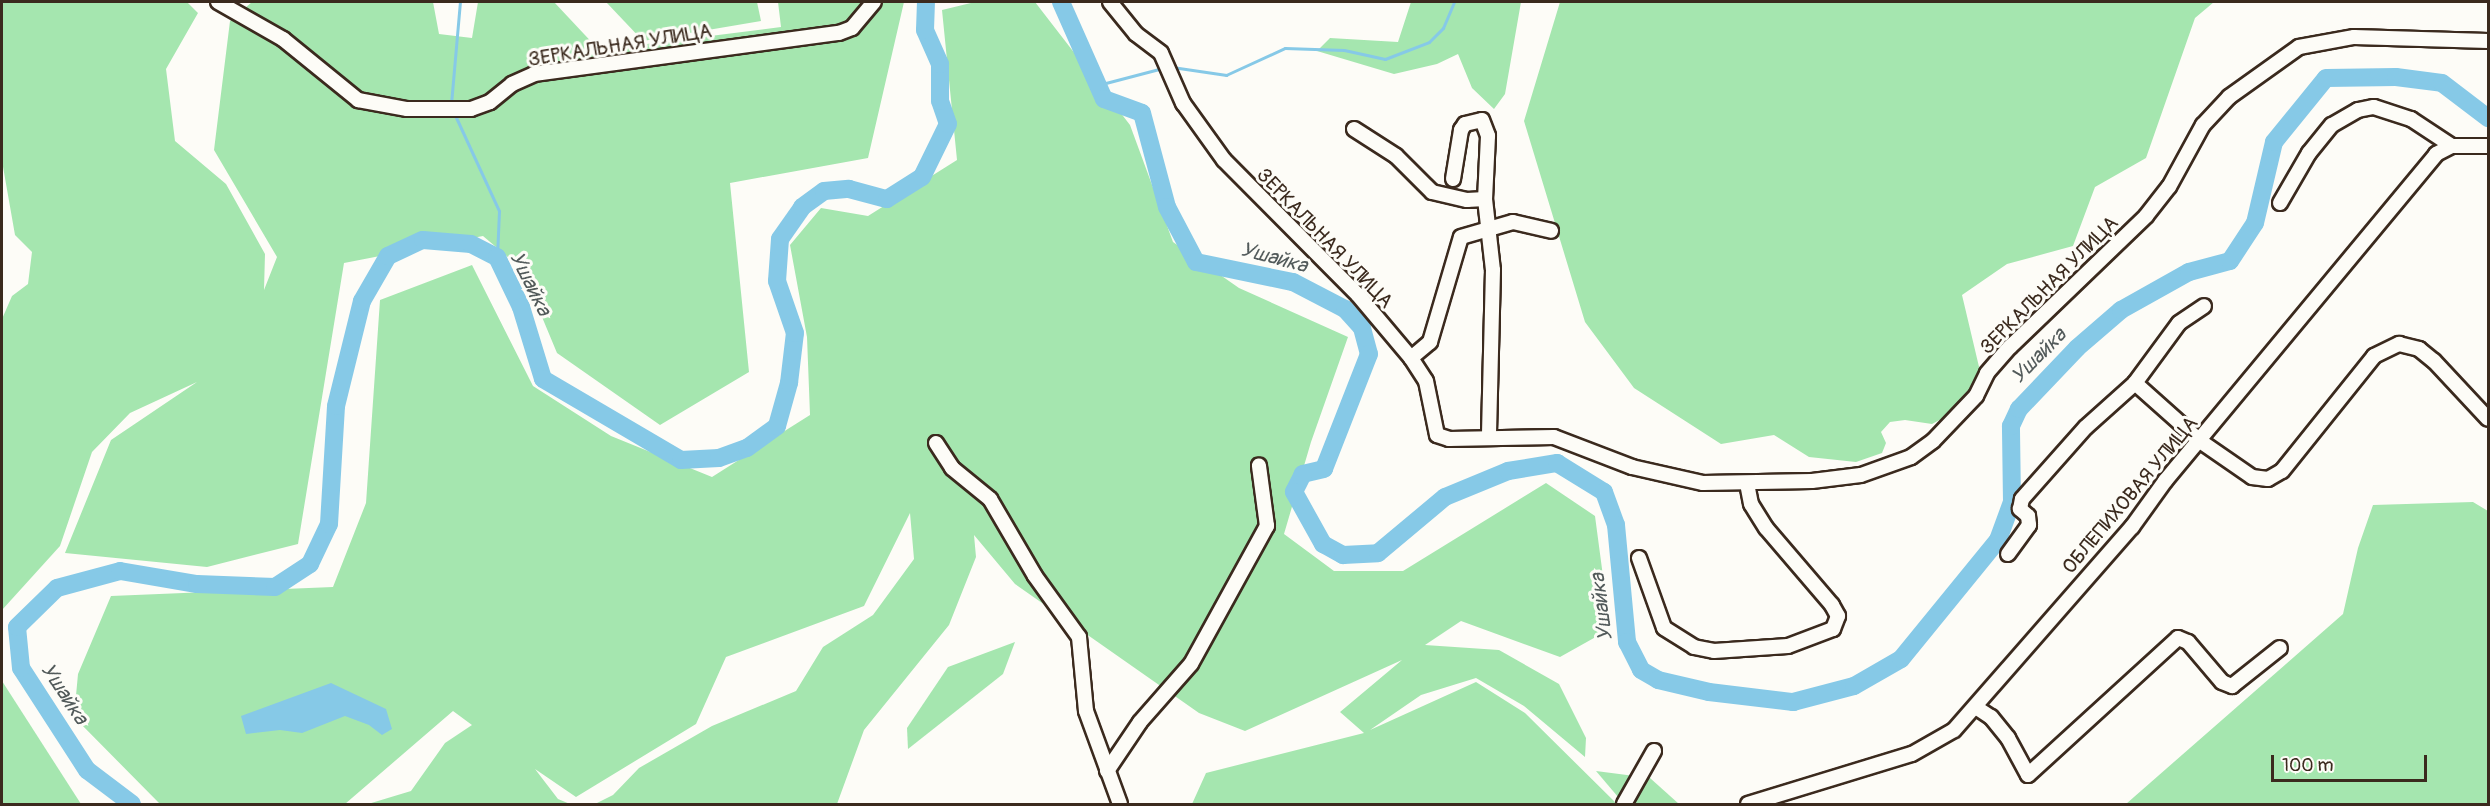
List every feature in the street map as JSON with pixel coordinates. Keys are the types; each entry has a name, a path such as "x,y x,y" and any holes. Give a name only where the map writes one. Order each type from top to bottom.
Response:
{"street":[{"name":"ЗЕРКАЛЬНАЯ УЛИЦА","path":"218,2 283,39 358,100 382,107 471,109 489,102 512,84 534,74 839,33 852,28 874,2"},
{"name":"ЗЕРКАЛЬНАЯ УЛИЦА","path":"1110,2 1136,34 1161,53 1183,103 1224,160 1358,295 1411,358 1426,381 1437,435 1449,439 1554,438 1668,477 1703,483 1747,483 1861,476 1911,457 1933,441 1976,396 1988,373 2010,347 2146,216 2169,187 2203,125 2229,97 2290,52 2316,41 2354,37 2488,41"},
{"path":"2280,203 2309,153 2332,125 2358,110 2373,107 2410,119 2452,146 2488,146"},
{"path":"1453,179 1461,130 1466,124 1482,120 1488,136 1485,199 1493,270 1489,437"},
{"path":"1354,129 1396,156 1432,192 1467,200 1485,199"},
{"name":"ОБЛЕПИХОВАЯ УЛИЦА","path":"1748,804 1912,754 1954,730 1977,708 2132,527 2165,481 2436,154 2452,146"},
{"path":"1411,358 1430,342 1461,237 1513,222 1551,231"},
{"path":"2008,554 2029,525 2028,516 2020,509 2022,499 2086,427 2135,382 2179,323 2204,306"},
{"path":"2135,382 2200,441 2252,477 2276,476 2374,356 2398,344 2419,350 2434,361 2488,419"},
{"path":"936,443 952,468 990,499 1026,562 1079,637 1085,670 1086,711 1120,804"},
{"path":"1107,771 1140,722 1191,664 1267,526 1259,466"},
{"path":"1639,558 1664,628 1694,646 1714,651 1788,646 1833,629 1838,616 1832,605 1766,528 1751,504 1747,483"},
{"path":"1977,708 1991,717 2008,738 2028,775 2178,638 2188,642 2222,682 2232,686 2280,648"},
{"path":"1624,804 1654,751"}],"green space":[{"path":"2,2 187,2 198,13 166,69 175,141 226,184 265,254 264,290 277,257 214,150 230,21 252,2 433,2 439,34 472,38 478,2 554,2 599,50 781,27 778,2 904,2 868,158 730,183 749,372 660,425 557,353 522,269 483,236 344,263 298,544 207,567 65,553 111,440 197,382 130,413 92,452 60,546 2,610 2,319 12,296 28,284 32,252 15,235 2,161"},
{"path":"606,2 757,2 761,21 643,41"},
{"path":"975,2 1035,2 1130,125 1173,242 1239,288 1348,337 1311,442 1284,534 1334,571 1403,571 1546,483 1595,516 1610,629 1560,657 1461,621 1425,645 1499,650 1559,684 1586,738 1585,757 1524,706 1476,678 1421,695 1370,730 1476,682 1525,713 1617,804 1192,804 1206,773 1364,733 1340,712 1402,660 1245,731 1199,713 1015,584 974,535 976,557 949,625 864,730 837,804 595,804 613,795 639,768 712,726 796,691 823,647 873,615 914,559 910,513 864,606 726,657 696,724 576,797 535,769 558,799 570,804 368,804 411,791 445,743 472,725 453,711 345,804 160,804 74,717 78,674 111,596 333,587 366,503 380,300 472,265 533,386 611,436 712,477 810,415 807,337 790,245 821,208 868,216 957,160 942,10"},
{"path":"1411,2 1521,2 1505,94 1494,109 1472,88 1458,54 1437,64 1394,74 1317,51 1330,38 1398,42"},
{"path":"1560,2 2214,2 2195,18 2146,158 2095,187 2073,246 2007,264 1962,295 1980,371 1958,410 1932,424 1905,420 1890,422 1881,432 1886,443 1882,453 1856,462 1809,457 1774,435 1721,444 1634,388 1585,322 1524,121"},
{"path":"2473,502 2488,511 2488,804 2126,804 2343,614 2358,548 2373,505"},
{"path":"1015,642 1003,674 908,749 907,728 948,667"},
{"path":"2,681 81,804 2,804"},
{"path":"1596,771 1650,778 1679,804 1624,804"}],"water":[{"path":"331,683 386,709 392,729 382,735 369,725 345,716 302,733 280,730 246,734 241,716"}],"waterway":[{"path":"451,104 460,2"},
{"name":"Ушайка","path":"132,804 87,770 21,668 17,627 57,588 120,571 197,584 275,587 310,564 329,524 336,406 362,301 388,256 423,240 471,244 497,257 521,307 543,379 681,460 719,458 747,448 777,426 789,383 795,333 777,281 780,239 802,207 824,191 849,189 887,199 922,177 948,124 940,101 940,64 925,30 926,2"},
{"name":"Ушайка","path":"1061,2 1104,99 1142,113 1167,207 1196,262 1293,282 1345,309 1362,328 1369,354 1324,469 1303,474 1294,492 1323,544 1343,555 1378,553 1445,497 1508,471 1557,463 1604,492 1616,525 1627,642 1641,670 1658,680 1709,692 1793,702 1854,686 1901,659 1998,540 2012,502 2011,426 2019,409 2077,348 2121,310 2189,272 2230,261 2255,223 2274,142 2326,78 2396,77 2442,83 2488,118"},
{"path":"1172,67 1226,75 1285,48 1344,50 1385,59 1429,42 1443,28 1454,2"},
{"path":"1098,85 1163,68"},
{"path":"454,113 499,211 497,257"}]}
